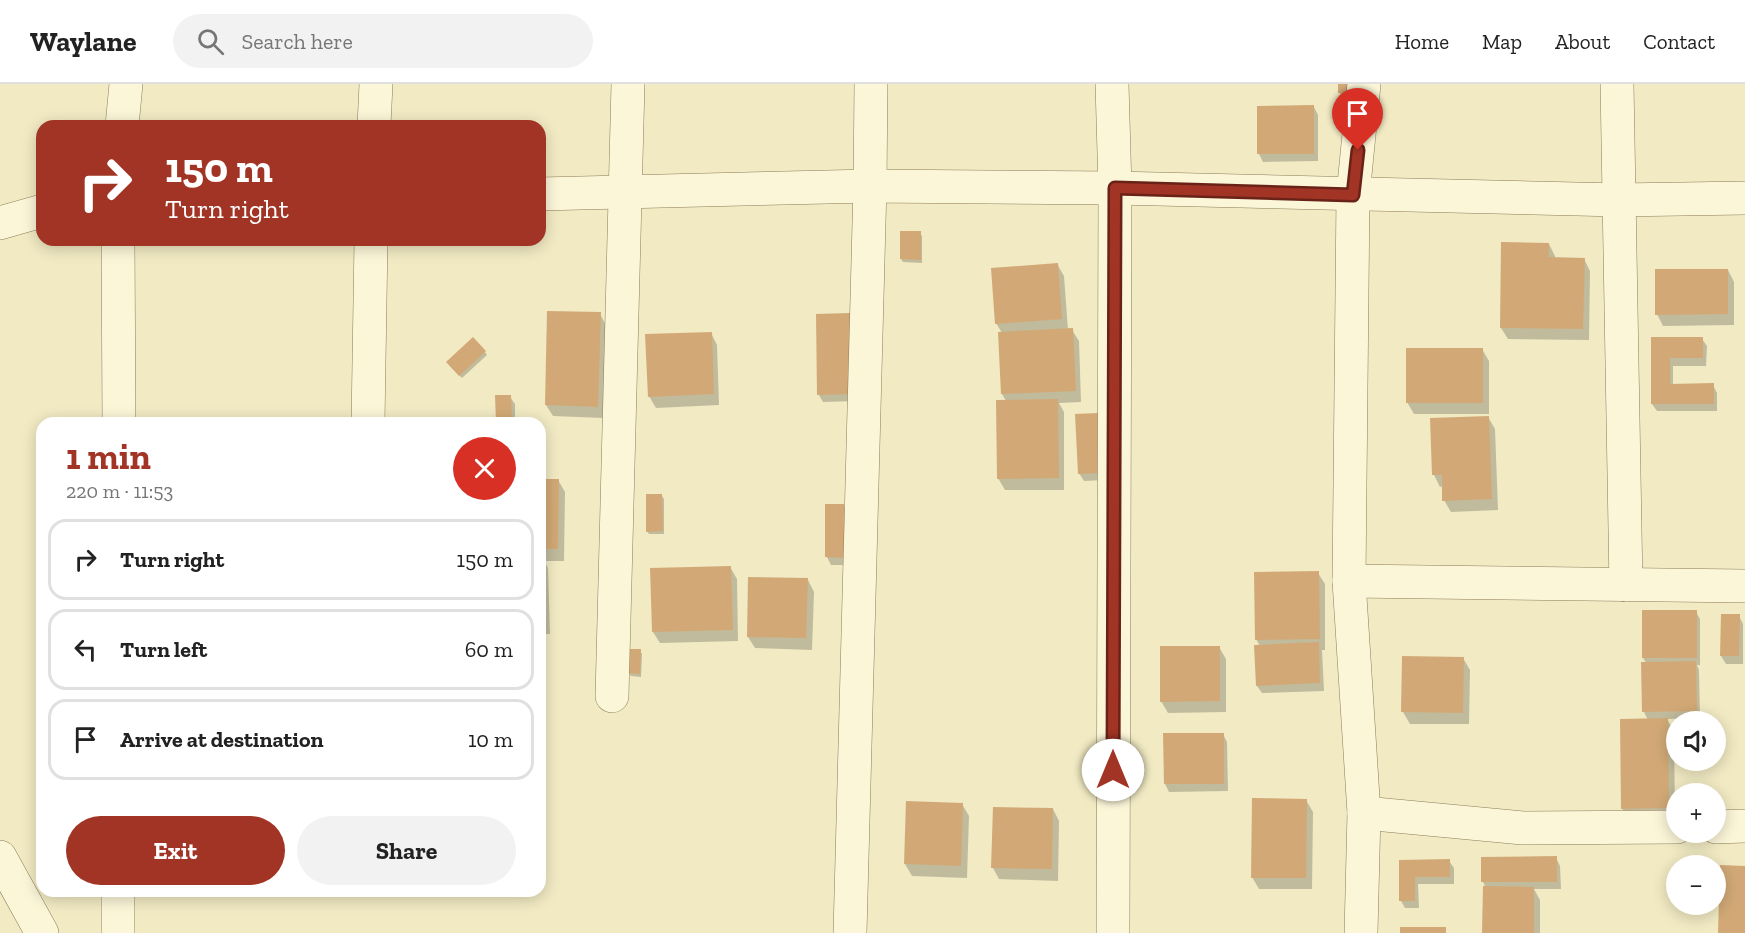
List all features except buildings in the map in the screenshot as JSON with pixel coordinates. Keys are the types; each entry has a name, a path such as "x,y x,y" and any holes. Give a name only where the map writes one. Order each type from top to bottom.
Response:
{"street":[{"path":"123,120 126,84"},
{"path":"374,120 376,84"},
{"path":"612,696 628,84"},
{"path":"850,933 871,84"},
{"path":"1112,84 1115,188 1113,933"},
{"path":"1361,933 1364,813 1349,581 1353,195 1364,84"},
{"path":"1617,84 1626,585"},
{"path":"546,194 870,186 1115,188 1619,200 1745,198"},
{"path":"0,223 36,213"},
{"path":"118,246 119,417"},
{"path":"368,417 371,246"},
{"path":"1349,581 1745,586"},
{"path":"1364,813 1523,828 1666,827"},
{"path":"1726,827 1745,826"},
{"path":"0,857 42,933"},
{"path":"118,897 118,933"}],"route":[{"path":"1113,770 1115,188 1353,195 1358,150"}]}
